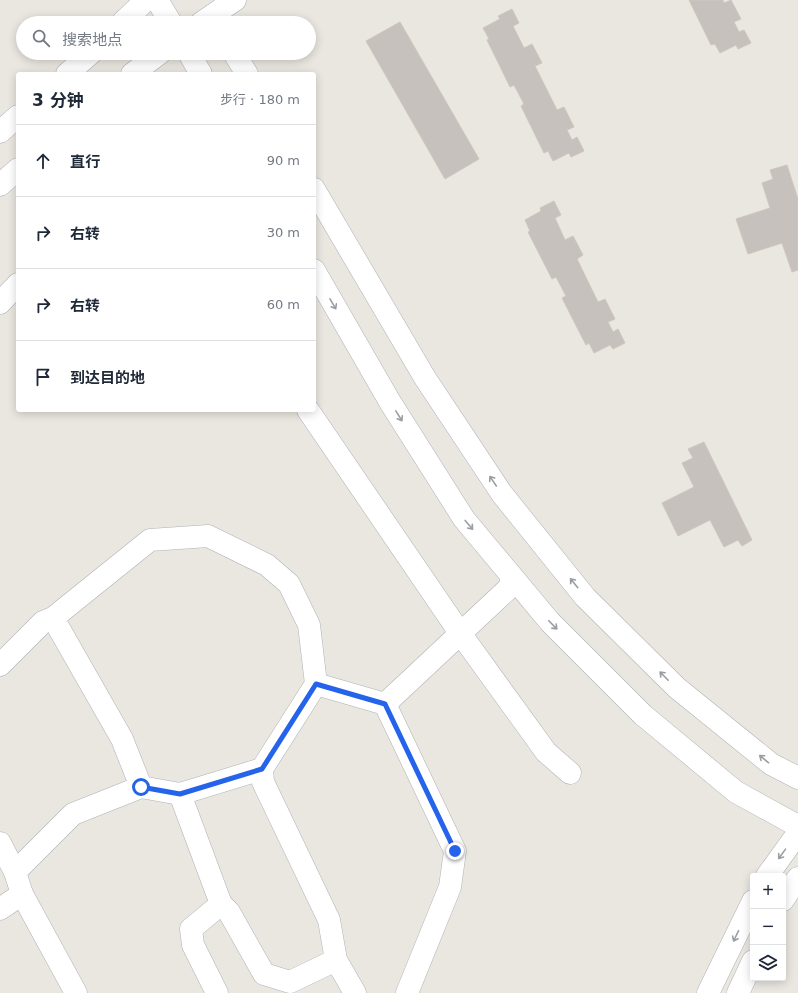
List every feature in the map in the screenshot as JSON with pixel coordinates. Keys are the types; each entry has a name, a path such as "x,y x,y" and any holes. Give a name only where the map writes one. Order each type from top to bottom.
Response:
{"street":[{"path":"129,16 146,0"},
{"path":"157,0 167,16"},
{"path":"208,15 235,0"},
{"path":"68,72 83,60"},
{"path":"135,72 151,60"},
{"path":"193,60 200,72"},
{"path":"238,60 246,72"},
{"path":"0,132 16,118"},
{"path":"0,185 16,172"},
{"path":"316,192 425,378 502,494 585,597 677,688 771,764 798,778"},
{"path":"316,273 390,402 464,519 550,622 643,715 736,792 798,826"},
{"path":"0,304 16,286"},
{"path":"309,412 460,633 546,752 570,773"},
{"path":"0,665 43,622 53,618 150,540 208,536 267,564 289,584 309,625 316,684 262,769 263,782 329,920 336,960 355,993"},
{"path":"385,704 510,587 512,577"},
{"path":"53,618 122,739 141,787"},
{"path":"316,684 385,704 455,851 450,887 407,993"},
{"path":"15,872 73,814 141,787 180,794 262,769"},
{"path":"180,794 221,904 229,912 264,974 290,982 336,960"},
{"path":"769,873 798,833"},
{"path":"0,843 15,872 22,894 76,993"},
{"path":"786,896 798,878"},
{"path":"0,909 22,894"},
{"path":"217,993 193,945 190,929 221,904"},
{"path":"708,993 750,907"},
{"path":"738,993 750,967"}],"building":[{"path":"689,0 723,0 724,3 731,0 741,19 734,22 739,32 744,30 751,43 738,49 736,45 720,53 715,44 711,45"},
{"path":"512,9 519,23 513,26 524,48 532,44 542,63 535,66 557,110 564,107 574,127 567,130 572,140 577,137 584,151 571,157 569,153 553,161 548,151 544,153 521,106 524,104 514,85 510,87 487,40 489,39 483,28 500,19 498,16"},
{"path":"400,22 479,159 445,179 366,41"},
{"path":"787,165 798,199 798,270 792,272 782,243 748,254 736,219 770,208 762,183 773,179 770,170"},
{"path":"554,201 561,215 555,218 565,240 573,236 583,255 577,259 598,302 605,299 615,319 608,322 613,332 618,329 625,343 613,349 610,345 594,353 589,343 586,345 562,298 566,296 556,277 552,279 528,232 530,231 525,220 541,211 540,208"},
{"path":"704,442 752,540 742,546 738,540 724,547 710,520 678,536 662,503 694,487 682,463 693,458 688,449"}],"route":[{"path":"141,787 180,794 262,769 316,684 385,704 455,851"}]}
